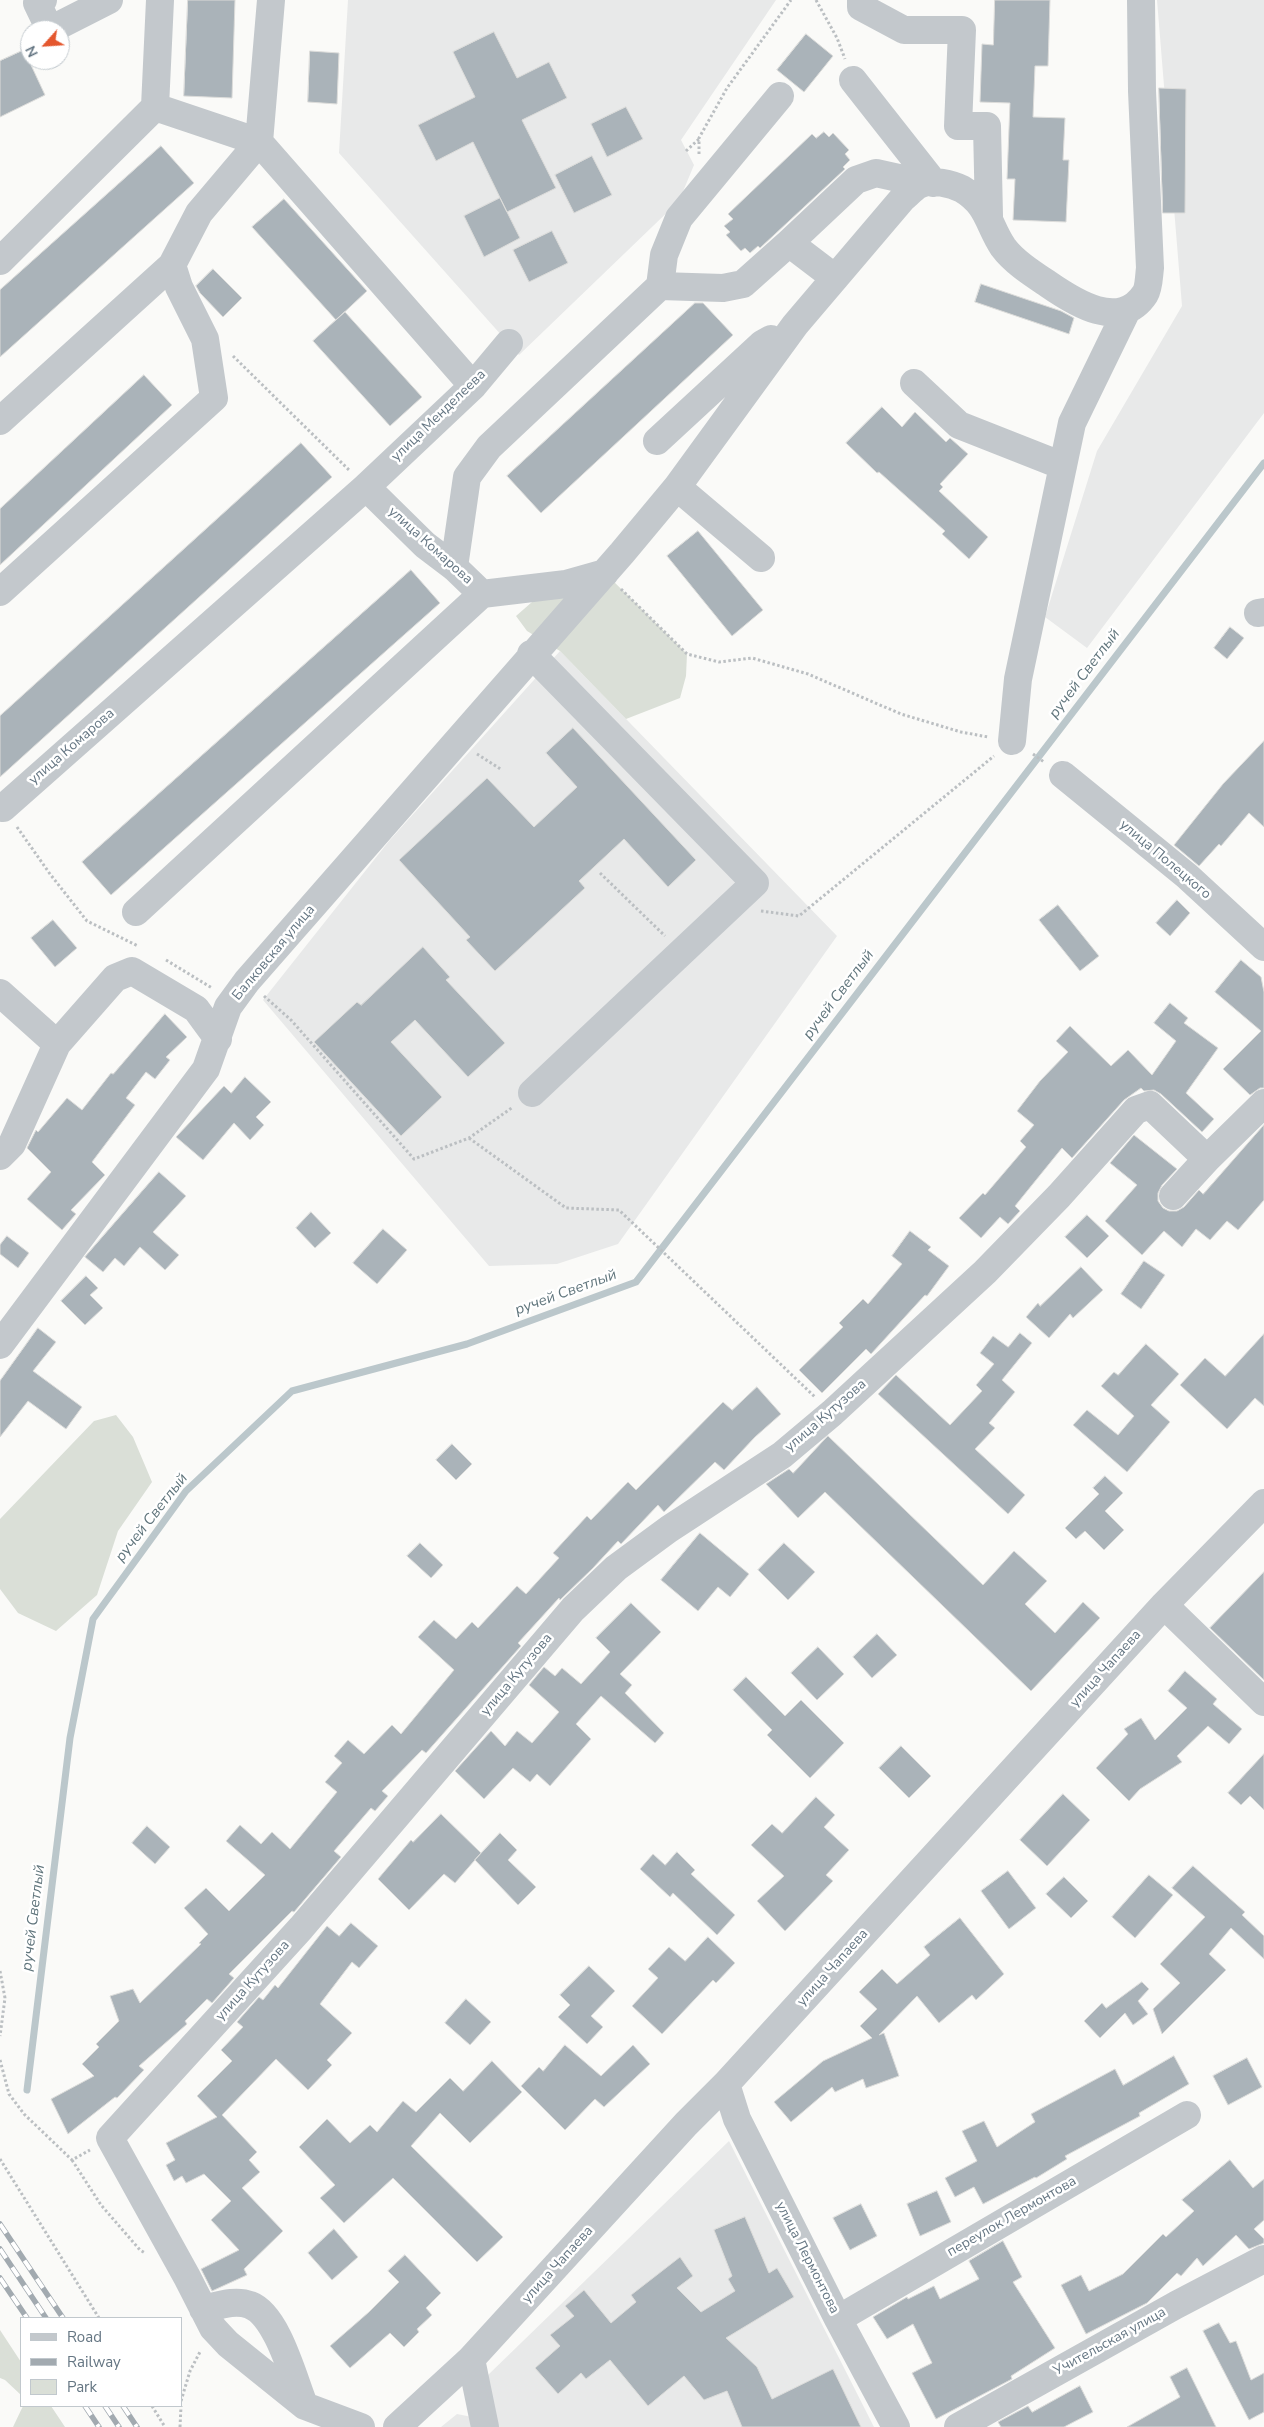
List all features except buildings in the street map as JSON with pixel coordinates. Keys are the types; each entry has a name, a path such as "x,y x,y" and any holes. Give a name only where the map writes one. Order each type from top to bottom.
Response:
{"street":[{"path":"43,0 37,3 50,30 109,0"},
{"path":"0,260 155,107 160,0"},
{"path":"0,421 172,265 199,213 258,142 271,0"},
{"path":"861,0 861,7 904,30 962,30 958,126 987,126 989,216"},
{"path":"1020,746 1018,679 1072,423 1127,310 1146,294 1150,268 1142,91 1141,0"},
{"path":"853,80 928,183"},
{"path":"454,567 467,477 472,469 489,447 660,286 664,255 679,218 780,96"},
{"path":"155,107 258,142 473,386"},
{"path":"660,286 722,288 744,284 856,180 876,173 928,183 948,184 960,188 974,197 989,216 1004,248 1030,272 1076,303 1104,312 1127,310"},
{"path":"657,441 762,344 795,324 903,198 928,183"},
{"path":"789,243 835,278"},
{"path":"0,592 214,398 205,339 179,287 172,265"},
{"name":"Балковская улица","path":"0,1345 206,1069 228,1007 247,981 458,741 531,654 550,636 677,487 795,324"},
{"name":"улица Менделеева","path":"366,487 473,386 509,343"},
{"path":"914,383 959,425 1063,466"},
{"name":"улица Комарова","path":"3,808 366,487 425,545 454,567 482,594 136,912"},
{"path":"677,487 761,558"},
{"path":"482,594 566,584 604,573"},
{"path":"531,654 754,883 532,1093"},
{"name":"улица Полецкого","path":"1056,771 1187,876 1264,946"},
{"path":"0,1156 12,1144 57,1044 115,978 132,971 196,1009 218,1039"},
{"path":"0,993 57,1044"},
{"path":"1172,1196 1206,1159 1264,1103"},
{"name":"улица Кутузова","path":"110,2138 301,1928 573,1609 616,1568 669,1529 782,1455 832,1413 986,1272 1059,1196 1136,1110 1150,1105 1206,1159"},
{"name":"улица Чапаева","path":"397,2427 471,2359 686,2124 726,2084 1164,1605 1259,1518"},
{"path":"1164,1605 1264,1702"},
{"name":"улица Лермонтова","path":"726,2084 737,2119 838,2319 896,2427"},
{"name":"переулок Лермонтова","path":"838,2319 1187,2115"},
{"path":"110,2138 208,2318 228,2344 305,2406 361,2427"},
{"name":"Учительская улица","path":"958,2427 1176,2305 1264,2259"},
{"path":"208,2318 233,2303 250,2305 262,2313 277,2336 305,2406"},
{"path":"471,2359 484,2427"}],"path":[{"path":"686,151 699,138 727,88 791,0"},
{"path":"816,0 837,38 853,80"},
{"path":"699,138 700,192"},
{"path":"232,354 366,487"},
{"path":"604,573 687,654 719,662 752,658 808,674 901,714 961,732 1020,746 1056,771"},
{"path":"730,907 799,916 1020,746"},
{"path":"3,808 50,874 87,921 142,948"},
{"path":"600,873 682,952"},
{"path":"158,956 209,984"},
{"path":"247,981 291,1020 414,1159 469,1138 532,1093"},
{"path":"469,1138 566,1208 619,1210 832,1413"},
{"path":"0,1971 4,1998 0,2036"},
{"path":"0,2060 9,2094 24,2114 72,2160 101,2205 140,2250 148,2254"},
{"path":"72,2160 110,2138"},
{"path":"0,2159 98,2317"},
{"path":"182,2398 208,2318"},
{"path":"153,2407 164,2427"},
{"path":"180,2427 181,2407"}],"shaded area":[{"path":"348,0 776,0 681,140 694,165 679,201 519,355 339,153"},
{"path":"1157,0 1264,0 1264,413 1087,648 1045,617 1097,451 1182,306"},
{"path":"560,651 837,936 618,1244 557,1264 489,1266 263,1000 389,841"},
{"path":"729,2141 874,2427 498,2427 488,2375"},
{"path":"457,2414 477,2418 478,2427 441,2427"}],"green space":[{"path":"605,573 687,654 686,676 680,698 626,719 560,651 527,631 516,616 532,602"},
{"path":"116,1415 133,1437 152,1482 118,1531 97,1595 56,1631 18,1613 0,1589 0,1519 94,1421"},
{"path":"0,2330 20,2360 20,2394 5,2380 0,2378"},
{"path":"23,2407 52,2407 65,2427 13,2427"}],"waterway":[{"name":"ручей Светлый","path":"27,2090 70,1738 93,1619 186,1491 292,1391 467,1344 636,1282 1264,463"}],"railway":[{"path":"0,2224 62,2317"},
{"path":"0,2249 45,2317"},
{"path":"0,2278 26,2317"},
{"path":"86,2407 99,2427"},
{"path":"106,2407 119,2427"},
{"path":"124,2407 137,2427"}]}
